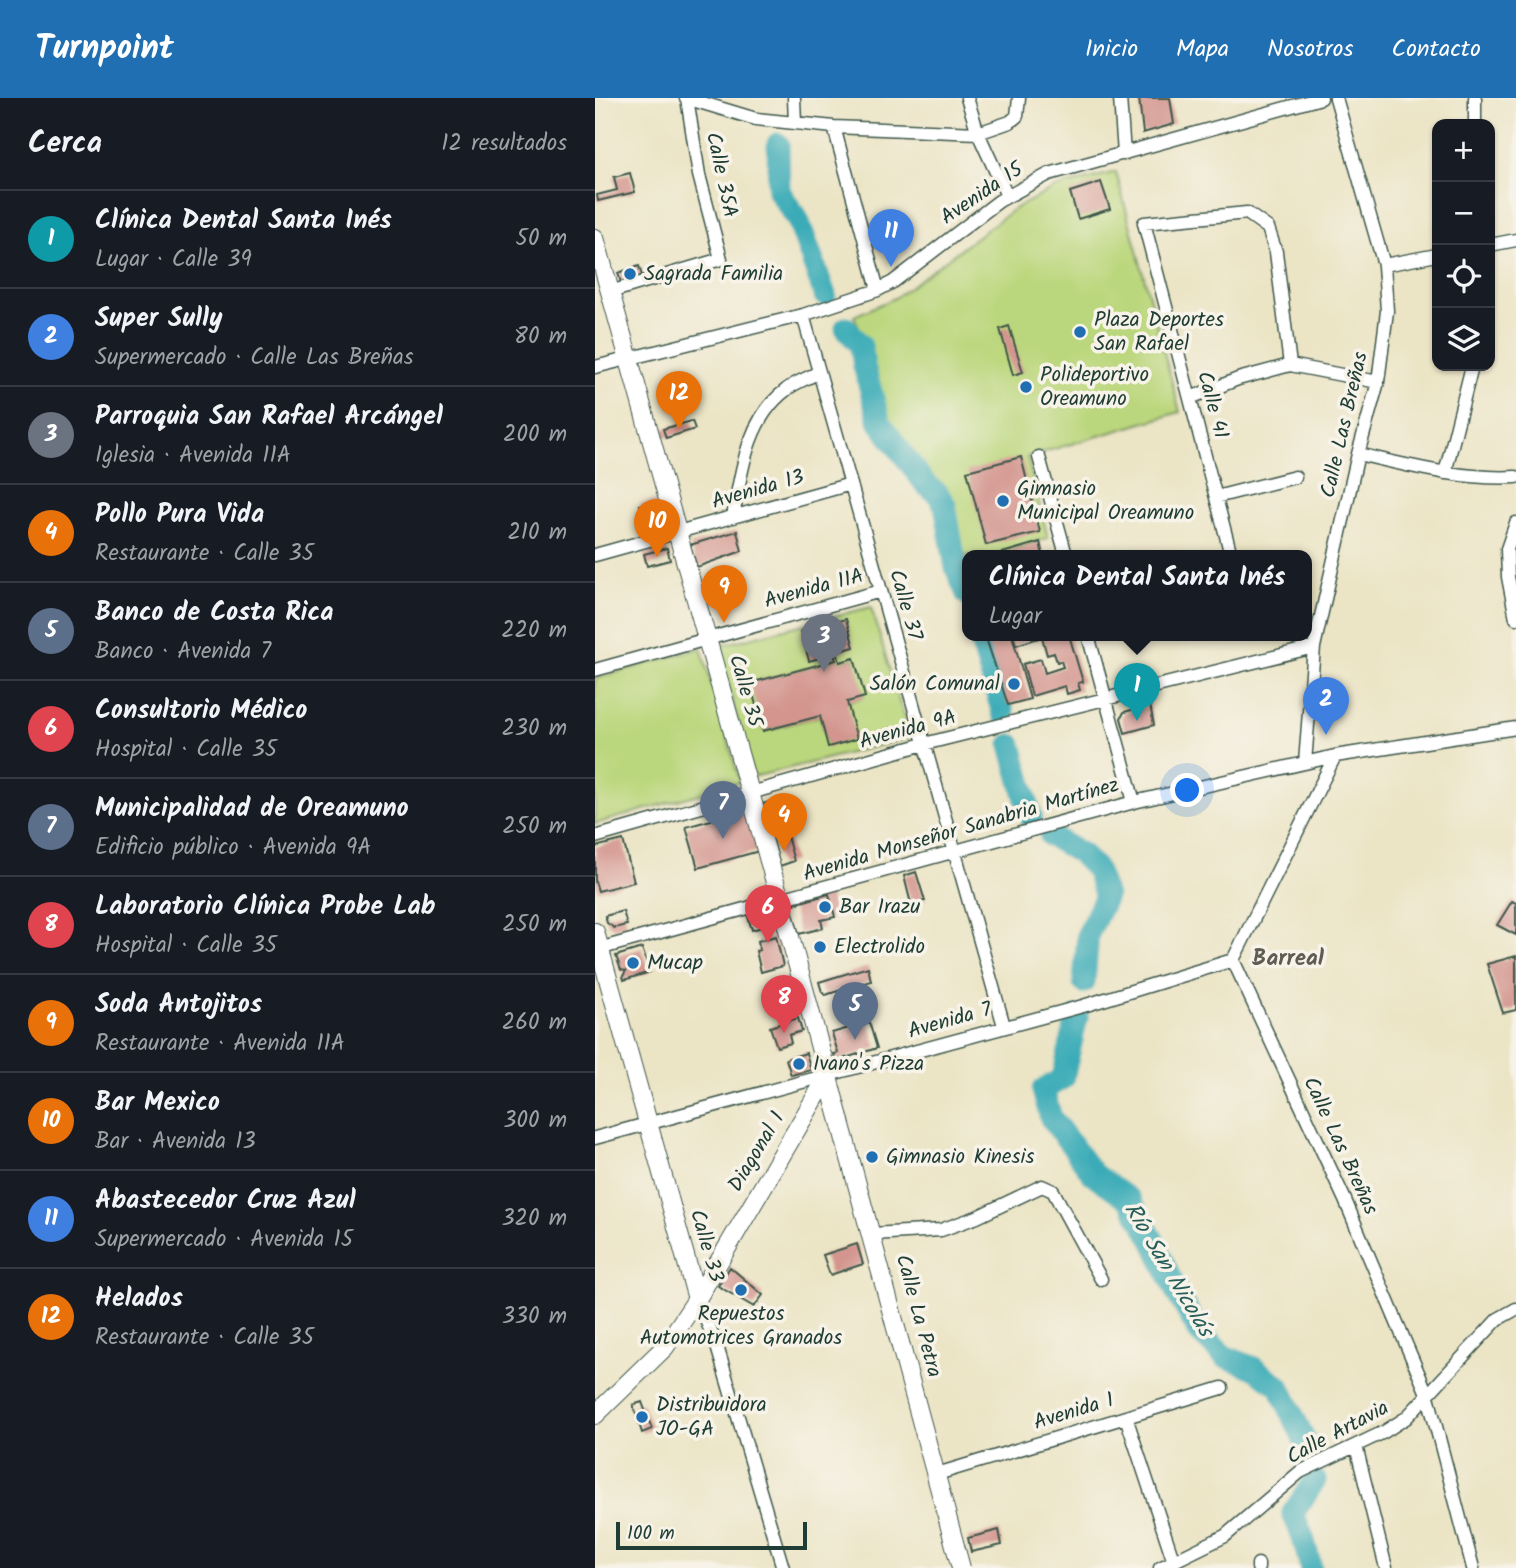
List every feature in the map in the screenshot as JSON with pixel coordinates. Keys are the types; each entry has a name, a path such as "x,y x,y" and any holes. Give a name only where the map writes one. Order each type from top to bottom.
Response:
{"main road":[{"name":"Calle 35","path":"595,238 828,1076"},
{"name":"Calle 33","path":"597,944 697,1299"},
{"name":"Calle La Petra","path":"828,1076 961,1568"},
{"name":"Diagonal 1","path":"595,1415 665,1347 697,1299 828,1076"}],"street":[{"path":"686,98 756,119 834,127 978,133 1010,122 1017,116 1019,98"},
{"name":"Calle 35A","path":"610,292 721,259 699,175 686,98"},
{"path":"794,98 795,123"},
{"path":"967,98 978,133 1007,196"},
{"path":"1120,98 1124,154"},
{"name":"Avenida 15","path":"595,367 803,316 878,290 893,282 1007,196 1049,174 1321,98"},
{"name":"Calle Las Breñas","path":"1305,763 1314,647 1357,454 1378,382 1387,311 1384,265 1336,98"},
{"path":"1475,98 1475,119"},
{"path":"834,127 878,290"},
{"name":"Calle 41","path":"1230,550 1145,223 1247,214 1268,228 1276,252 1290,365"},
{"path":"1495,244 1516,240"},
{"path":"1384,265 1432,256"},
{"name":"Calle 37","path":"803,316 1004,1026"},
{"path":"1190,398 1238,379 1290,365 1378,382"},
{"path":"1445,473 1471,371"},
{"path":"733,517 742,469 763,414 786,389 819,372"},
{"path":"1357,454 1486,479 1516,477"},
{"path":"1039,457 1065,550"},
{"path":"1216,497 1296,477"},
{"name":"Avenida 13","path":"595,555 851,484"},
{"path":"1516,523 1507,549 1507,577 1516,618"},
{"name":"Avenida 11A","path":"595,670 881,591"},
{"path":"1090,641 1134,802"},
{"name":"Avenida 9A","path":"595,837 925,744 1314,647"},
{"name":"Avenida Monseñor Sanabria Martínez","path":"597,944 780,900 1134,802 1335,756 1516,728"},
{"path":"1233,960 1335,756"},
{"name":"Calle Las Breñas","path":"1233,960 1345,1200 1428,1396 1473,1568"},
{"name":"Avenida 7","path":"595,1138 1083,1006 1233,960"},
{"path":"871,1234 941,1230 977,1217 1042,1186 1053,1191 1101,1279"},
{"name":"Calle 33","path":"697,1299 716,1343 783,1568"},
{"name":"Calle Artavia","path":"1160,1568 1225,1536 1300,1472 1356,1446 1406,1418 1499,1318 1516,1309"},
{"name":"Avenida 1","path":"937,1474 1222,1388"},
{"path":"1126,1417 1174,1562"},
{"path":"1356,1446 1386,1568"}],"green space":[{"name":"Polideportivo Oreamuno","path":"1116,172 1180,412 1027,457 1048,538 1008,550 963,550 949,492 914,462 888,421 873,362 854,316 895,298 1014,209 1055,188"},
{"path":"871,607 910,738 753,777 718,646","holes":["846,619 837,652 840,662 854,658 864,697 847,702 828,746 820,716 764,731 751,683 836,660 834,654"]},
{"path":"701,648 740,782 595,824 595,679"}],"building":[{"path":"1139,98 1170,98 1174,124 1143,133"},
{"path":"630,173 635,192 598,201 597,195 617,190 614,177"},
{"path":"1101,182 1110,209 1078,219 1070,192"},
{"name":"Sagrada Familia","path":"639,266 642,276 621,283 618,273"},
{"path":"1009,326 1023,372 1013,375 1000,329"},
{"path":"692,421 695,429 666,438 663,429"},
{"name":"Gimnasio Municipal Oreamuno","path":"1021,457 1040,532 986,545 967,471"},
{"path":"655,501 661,526 647,529 640,505"},
{"path":"737,531 742,551 697,567 690,545"},
{"path":"1040,542 1042,550 1013,550"},
{"path":"667,548 670,560 647,566 644,554"},
{"path":"846,619 854,647 837,652 840,662 854,658 865,697 847,702 857,739 828,747 820,716 763,731 750,683 836,660 834,654 809,661 801,631"},
{"name":"Salón Comunal","path":"987,641 1014,641 1030,699 1008,705"},
{"path":"1043,641 1071,641 1083,682 1078,683 1080,690 1067,694 1065,686 1032,696 1023,664 1041,659 1045,673 1063,667 1061,661 1057,662 1054,653 1047,655"},
{"path":"1150,705 1154,725 1125,733 1121,718 1124,712"},
{"path":"782,798 784,806 763,813 760,805"},
{"path":"747,810 759,851 698,868 686,827"},
{"path":"785,829 794,861 780,866 771,833"},
{"path":"623,840 634,882 598,891 595,881 595,847"},
{"path":"916,872 925,901 911,904 904,876"},
{"path":"829,894 835,917 821,920 823,928 799,934 791,905"},
{"path":"1512,901 1516,903 1516,935 1497,925"},
{"path":"623,911 627,925 614,928 607,923 605,916"},
{"path":"768,911 772,924 752,930 748,917"},
{"path":"776,936 783,966 761,972 756,951 760,950 758,941"},
{"name":"Mucap","path":"642,948 650,972 624,980 626,971 621,970 616,956"},
{"path":"1516,956 1516,1010 1503,1013 1487,964"},
{"path":"868,967 871,981 825,995 822,992 819,982"},
{"path":"798,1018 802,1031 789,1035 791,1043 777,1047 770,1027"},
{"path":"869,1022 877,1048 836,1061 834,1054 838,1053 832,1033"},
{"name":"Ivano's Pizza","path":"806,1053 811,1070 791,1075 786,1059"},
{"path":"857,1244 863,1264 830,1275 823,1255"},
{"name":"Repuestos Automotrices Granados","path":"730,1267 763,1295 754,1307 718,1286"},
{"name":"Distribuidora JO-GA","path":"642,1402 652,1429 642,1433 633,1405"},
{"path":"999,1530 1002,1545 971,1552 968,1538"}],"waterway":[{"name":"Río San Nicolás","path":"778,144 779,191 798,220 825,295"},
{"name":"Río San Nicolás","path":"846,328 861,346 880,423 926,485 937,493 945,505 956,568 962,582"},
{"name":"Río San Nicolás","path":"981,641 1003,713"},
{"name":"Río San Nicolás","path":"1011,745 1031,817"},
{"name":"Río San Nicolás","path":"1051,836 1081,854 1096,869 1106,896 1088,934 1084,982"},
{"name":"Río San Nicolás","path":"1077,1017 1063,1078 1043,1090 1051,1118 1093,1174 1130,1200 1200,1333 1224,1356 1254,1368 1279,1386 1304,1439"},
{"name":"Río San Nicolás","path":"1311,1568 1293,1513 1315,1480"}],"place":[{"name":"Abastecedor Cruz Azul","path":"891,267"},
{"name":"Sagrada Familia","path":"630,274"},
{"name":"Plaza Deportes San Rafael","path":"1080,332"},
{"name":"Polideportivo Oreamuno","path":"1026,387"},
{"name":"Helados","path":"679,429"},
{"name":"Gimnasio Municipal Oreamuno","path":"1003,501"},
{"name":"Bar Mexico","path":"657,557"},
{"name":"Soda Antojitos","path":"724,623"},
{"name":"Parroquia San Rafael Arcángel","path":"824,672"},
{"name":"Salón Comunal","path":"1014,684"},
{"name":"Clínica Dental Santa Inés","path":"1137,721"},
{"name":"Super Sully","path":"1326,735"},
{"name":"Municipalidad de Oreamuno","path":"723,839"},
{"name":"Pollo Pura Vida","path":"784,851"},
{"name":"Bar Irazu","path":"825,907"},
{"name":"Consultorio Médico","path":"768,943"},
{"name":"Electrolido","path":"820,947"},
{"name":"Mucap","path":"633,963"},
{"name":"Laboratorio Clínica Probe Lab","path":"784,1033"},
{"name":"Banco de Costa Rica","path":"855,1040"},
{"name":"Ivano's Pizza","path":"799,1064"},
{"name":"Gimnasio Kinesis","path":"872,1157"},
{"name":"Repuestos Automotrices Granados","path":"741,1290"},
{"name":"Distribuidora JO-GA","path":"642,1417"}],"district":[{"name":"Barreal","path":"1288,959"}]}
